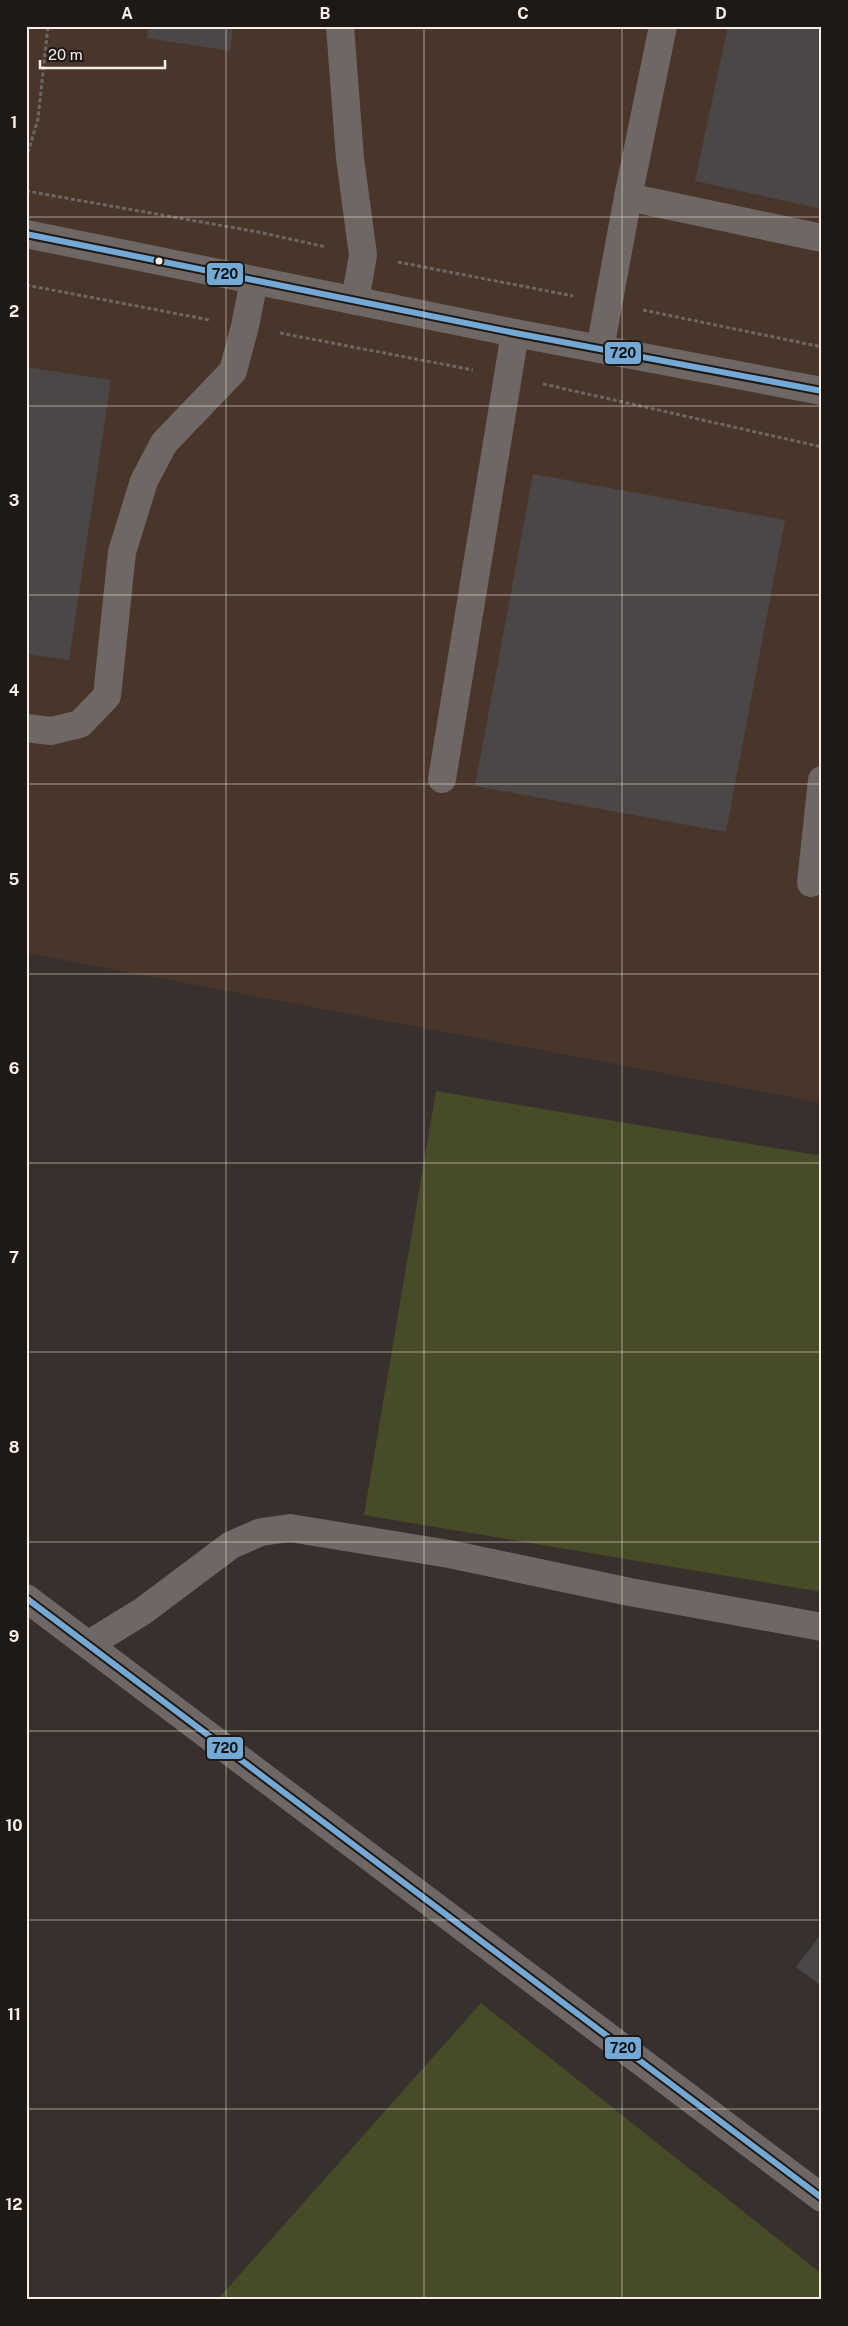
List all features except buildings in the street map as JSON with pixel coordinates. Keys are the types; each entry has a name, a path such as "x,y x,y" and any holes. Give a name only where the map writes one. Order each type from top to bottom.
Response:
{"street":[{"path":"340,26 350,158 363,255 355,301"},
{"path":"600,349 628,197 664,26"},
{"path":"628,197 822,238"},
{"path":"26,234 515,333 822,391"},
{"path":"26,728 51,731 80,724 107,696 122,552 144,481 164,443 233,371 245,326 254,280"},
{"path":"442,779 515,333"},
{"path":"811,883 822,780"},
{"path":"88,1645 143,1611 230,1545 261,1532 290,1528 449,1554 630,1592 822,1627"},
{"path":"26,1598 822,2198"}],"path":[{"path":"26,159 38,119 48,26"},
{"path":"26,191 258,232 363,255 822,347"},
{"path":"26,285 508,377 822,447"}],"shaded area":[{"path":"26,26 822,26 822,1103 26,953"}],"green space":[{"path":"436,1091 822,1156 822,1592 364,1515"},
{"path":"481,2003 822,2274 822,2300 217,2300"}],"transit line":[{"name":"720","path":"26,234 515,333 822,391"},
{"name":"720","path":"26,1598 822,2198"}]}
